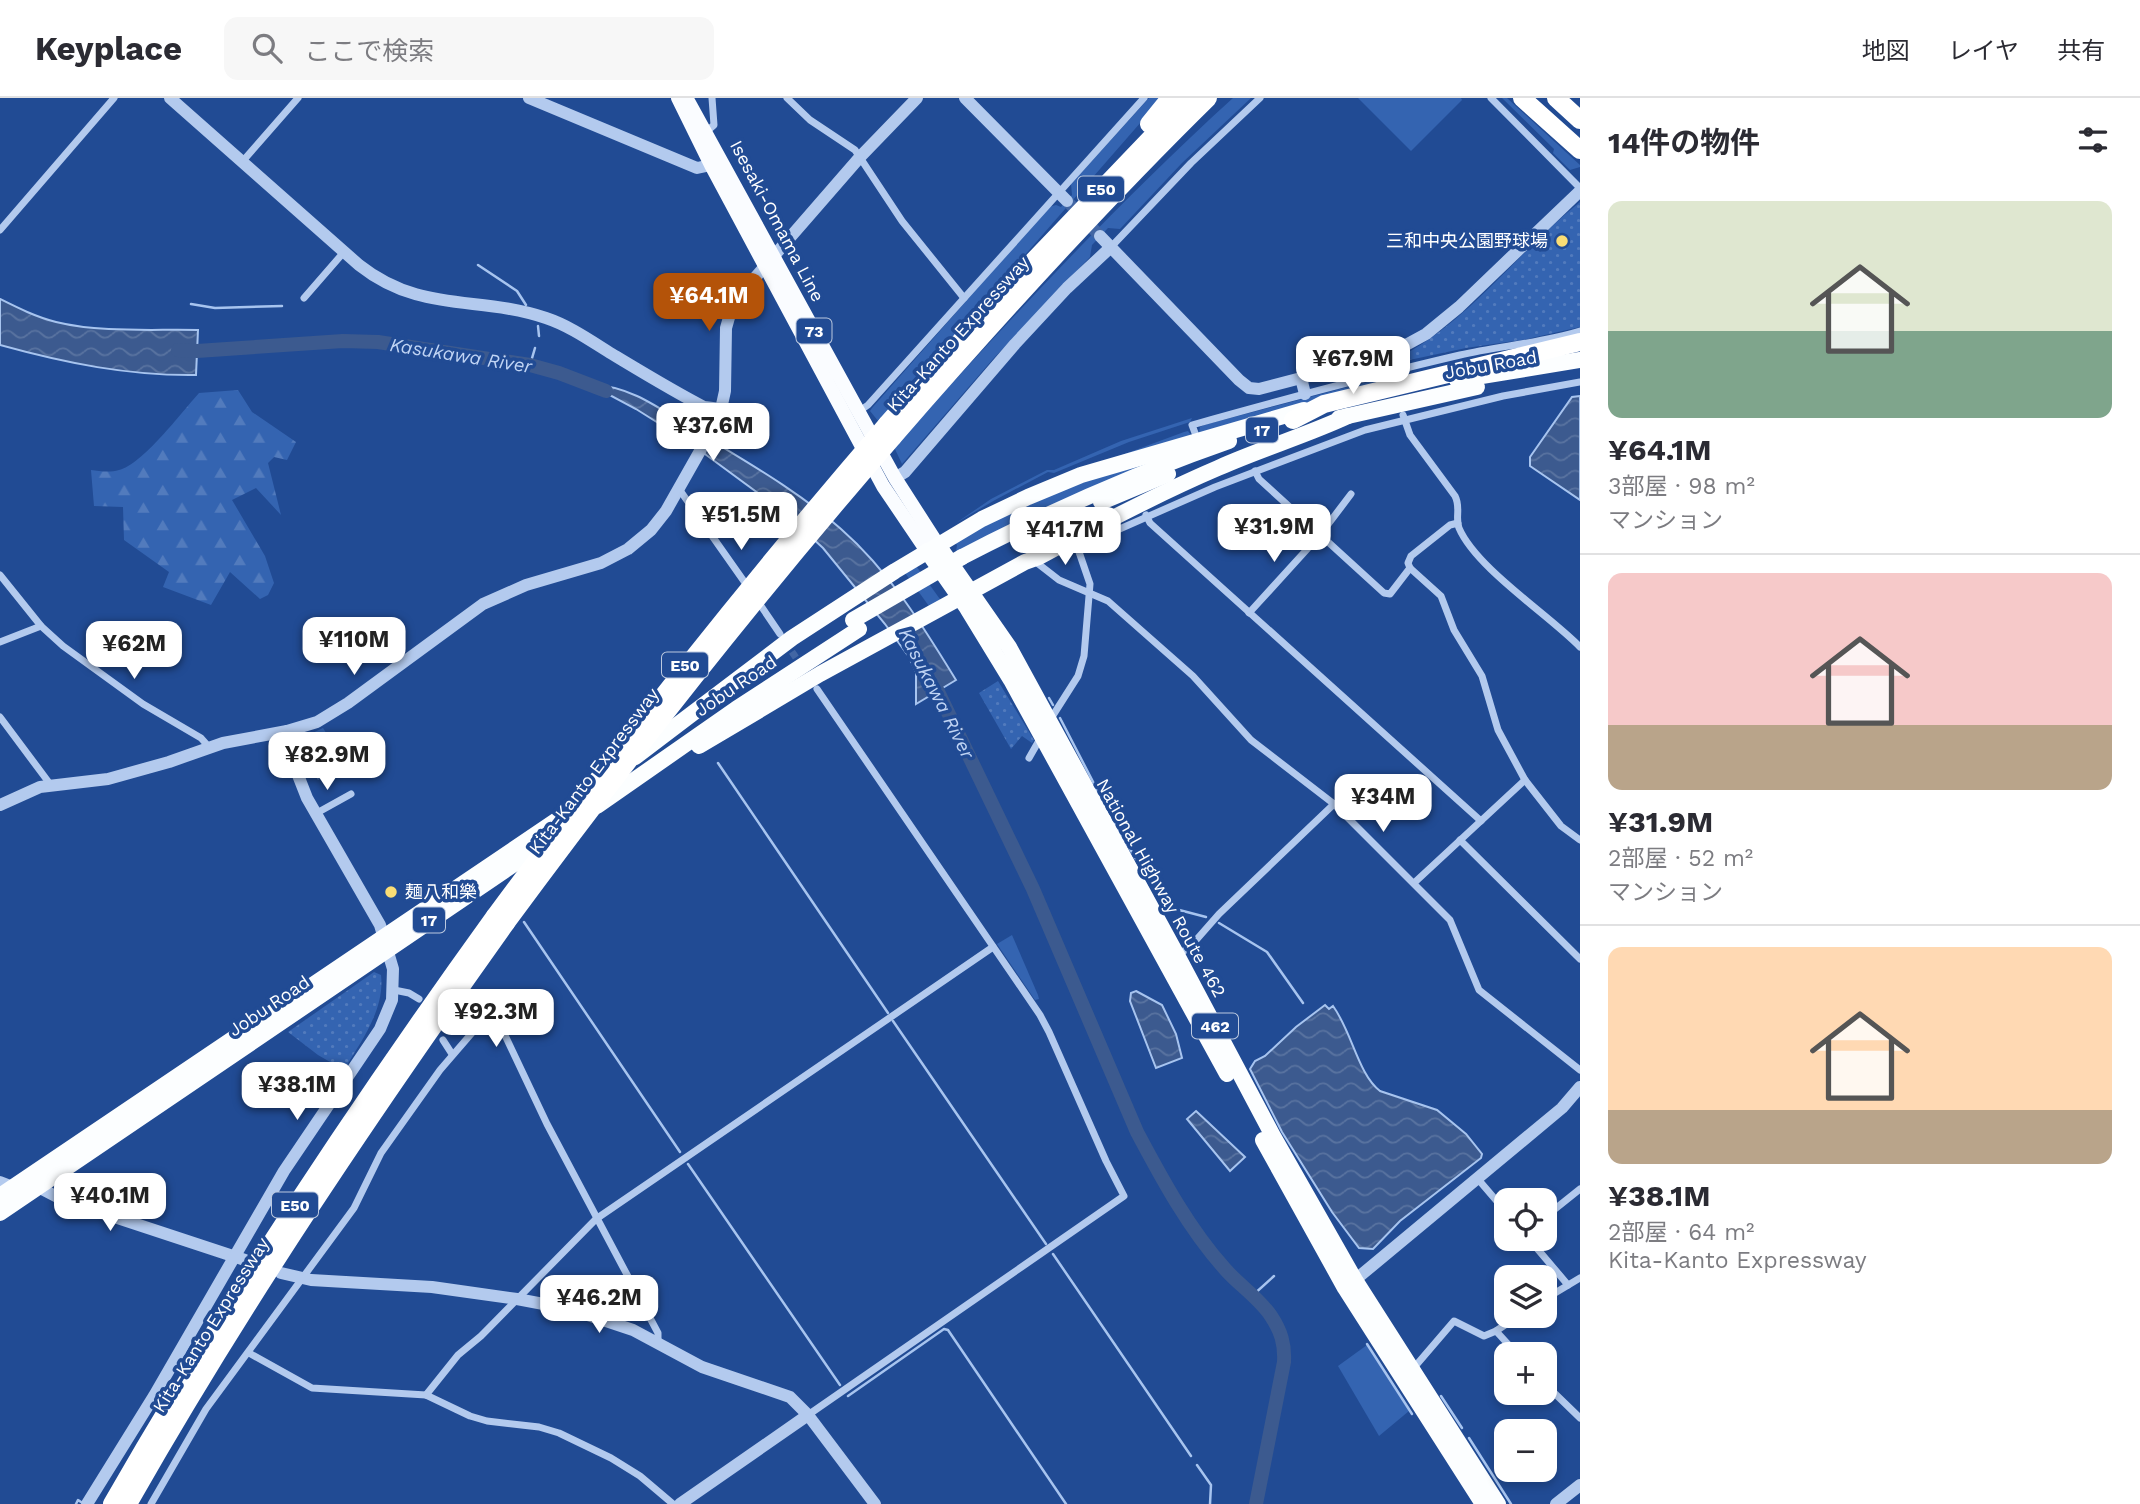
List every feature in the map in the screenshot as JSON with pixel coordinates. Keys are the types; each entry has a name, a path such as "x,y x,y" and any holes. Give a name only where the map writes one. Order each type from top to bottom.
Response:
{"highway":[{"path":"1014,281 1170,98"},
{"name":"Kita-Kanto Expressway","path":"890,430 1014,281 1189,98"},
{"name":"Kita-Kanto Expressway","path":"128,1504 186,1405 310,1207 501,920 661,696 768,564 890,430 1208,98"},
{"path":"1098,212 1143,174 1223,98"},
{"path":"1522,98 1580,150"},
{"path":"1556,98 1580,120"},
{"path":"586,800 614,773 792,638 932,548 1004,508 1081,475 1324,404 1580,342"},
{"name":"Jobu Road","path":"0,1213 745,690 964,561 1066,505 1133,476 1293,420 1468,377 1580,360"},
{"name":"Jobu Road","path":"964,561 1179,470 1249,445 1348,416 1472,387 1580,370"},
{"path":"1293,420 1324,404 1362,401"},
{"path":"544,844 601,812 701,745 965,594 1191,480 1348,416"},
{"name":"National Highway Route 462","path":"932,548 965,594 997,656 1046,728 1171,958 1296,1203 1412,1370 1498,1504"},
{"name":"Jobu Road","path":"4,1188 544,844 856,624"},
{"name":"Kita-Kanto Expressway","path":"112,1504 174,1398 299,1200 430,1007 501,920"},
{"name":"National Highway Route 462","path":"1350,1284 1483,1504"}],"main road":[{"name":"Isesaki-Omama Line","path":"678,98 711,165 858,412 932,548"},
{"name":"Isesaki-Omama Line","path":"686,98 706,132 888,495 932,548"}],"street":[{"path":"0,230 114,98"},
{"path":"170,98 344,252 381,281 414,296 517,311 559,323 694,402 712,410 721,409"},
{"path":"242,162 298,98"},
{"path":"529,98 697,168 711,165"},
{"path":"706,132 714,125 712,98"},
{"path":"787,98 804,115 849,145 860,157 902,221 964,298"},
{"path":"0,805 50,784 108,779 240,738 287,732 317,722 465,616 499,595 601,563 628,549 651,530 681,486 713,428 725,391 728,320 740,295 860,157 917,98"},
{"path":"965,98 1063,197"},
{"path":"858,412 868,405 964,298 1063,197 1144,98"},
{"path":"895,478 905,472 1052,303 1259,98"},
{"path":"1100,236 1249,388 1259,389 1370,360 1426,334 1459,307 1580,190 1491,98"},
{"path":"304,298 344,252"},
{"path":"1195,433 1192,425 1305,394 1469,353 1580,331"},
{"path":"1394,372 1395,382"},
{"path":"1301,378 1305,394"},
{"path":"1029,758 1081,669 1089,580 1079,558 1079,548 1146,515 1365,430 1503,396 1580,382"},
{"path":"1402,410 1410,435 1455,496 1459,509 1458,523 1471,546 1489,566 1580,647"},
{"path":"1255,471 1259,479 1388,595 1410,568"},
{"path":"1211,478 1214,487"},
{"path":"681,486 780,634"},
{"path":"1249,613 1320,535 1351,494"},
{"path":"1146,515 1150,523 1481,821"},
{"path":"1458,523 1450,525 1411,556 1408,561 1410,568 1441,596 1454,630 1482,676 1499,730 1525,780 1554,818 1580,840"},
{"path":"1032,559 1059,580 1108,601 1193,676 1251,740 1334,804 1450,920 1479,990 1580,1070"},
{"path":"0,575 41,625 63,646 124,692 201,738 209,747"},
{"path":"0,642 41,625"},
{"path":"680,1504 1124,1196 1049,1032 817,689"},
{"path":"0,717 50,784"},
{"path":"87,1504 167,1375 284,1171 380,1029 389,1010 394,990 393,969 385,943 370,907 315,814 296,770 287,732"},
{"path":"1413,883 1525,780"},
{"path":"315,814 351,794"},
{"path":"1171,958 1190,947 1219,914 1334,804"},
{"path":"1460,840 1580,959"},
{"path":"426,1395 464,1349 481,1336 596,1219 993,947"},
{"path":"394,990 409,993 419,999"},
{"path":"151,1504 200,1419 358,1201 371,1169 381,1153 452,1054 486,1013 494,1012 596,1219 658,1333 658,1343"},
{"path":"443,1040 452,1054"},
{"path":"1350,1284 1562,1108 1580,1087"},
{"path":"1477,1178 1494,1198"},
{"path":"4,1188 36,1188 63,1200 248,1261"},
{"path":"1557,1207 1580,1189"},
{"path":"1539,1251 1568,1285"},
{"path":"281,1273 302,1279 432,1287 517,1299 586,1313 633,1330 702,1367 790,1397 808,1415 875,1504"},
{"path":"1557,1292 1580,1278"},
{"path":"1412,1370 1454,1321 1484,1336 1500,1328"},
{"path":"1496,1331 1506,1342"},
{"path":"249,1353 312,1388 426,1395 470,1416 539,1427 575,1439 640,1476 673,1504"},
{"path":"1557,1396 1580,1419"},
{"path":"1556,1504 1580,1485"}],"green space":[{"path":"1149,98 1162,98 879,422 870,411 872,408 1049,207 1061,207 1072,195 1071,184"},
{"path":"1233,98 1251,98 1182,163 1120,229 1108,228 1092,245 1090,257 993,359 902,464 894,447 1102,225"},
{"path":"1358,98 1461,98 1462,100 1411,151"},
{"path":"1502,98 1507,98 1580,167 1570,170 1553,153 1554,149"},
{"path":"1580,202 1580,327 1395,363 1394,360 1421,345 1469,307"},
{"path":"1386,377 1389,380 1065,476 1184,432 1188,431 1191,435 1199,432 1204,425"},
{"path":"238,390 252,412 296,442 287,460 274,457 268,463 281,515 256,488 232,500 265,556 274,583 268,595 260,599 230,572 211,605 163,587 169,572 124,540 123,507 94,506 91,470 119,470 139,459 199,393"},
{"path":"1192,418 1190,422 1129,442 1054,473 1048,472 956,523 991,499 1047,470 1054,470 1121,441"},
{"path":"1204,441 956,552 957,545 953,540 1047,492"},
{"path":"914,563 942,602 931,609 903,570"},
{"path":"998,681 1034,740 1032,743 1022,736 1011,749 979,693"},
{"path":"323,728 341,757 343,766 318,780 301,750 304,748 302,738"},
{"path":"1012,935 1039,999 1035,1000 997,944"},
{"path":"374,972 381,975 376,1013 344,1070 318,1055 288,1032"},
{"path":"1367,1345 1409,1411 1379,1436 1338,1366"}],"water":[{"path":"0,299 41,318 73,325 109,329 198,330 196,375 97,367 0,345"},
{"path":"591,385 620,389 646,400 807,501 858,545 890,581 956,680 916,704 916,672 909,657 823,548 785,513 690,443"},
{"path":"1580,396 1580,500 1530,466 1530,457 1572,397"},
{"path":"1136,991 1162,1005 1176,1034 1182,1058 1156,1068 1130,1001 1131,993"},
{"path":"1325,1005 1329,1009 1333,1006 1340,1016 1372,1084 1380,1091 1437,1110 1466,1134 1482,1154 1481,1158 1400,1221 1373,1249 1359,1248 1332,1212 1282,1132 1250,1069 1255,1061 1265,1056"},
{"path":"1196,1111 1245,1157 1230,1171 1187,1119"}],"waterway":[{"path":"478,265 517,291 526,305"},
{"path":"191,304 215,308 282,306"},
{"path":"538,326 539,336"},
{"name":"Kasukawa River","path":"178,350 343,341 378,342 530,365 606,391"},
{"path":"530,365 535,348"},
{"name":"Kasukawa River","path":"930,675 1033,889 1137,1132 1166,1185 1212,1254 1266,1309 1280,1332 1284,1362 1256,1504"},
{"path":"1049,698 1053,705"},
{"path":"1060,718 1105,805"},
{"path":"718,763 888,1013"},
{"path":"1114,822 1164,906 1206,917"},
{"path":"524,922 680,1152"},
{"path":"1219,923 1267,952 1303,1003"},
{"path":"893,1021 1046,1244"},
{"path":"688,1164 840,1385"},
{"path":"1053,1254 1191,1456"},
{"path":"1252,1296 1274,1276"},
{"path":"848,1396 944,1329 948,1330 1066,1504"},
{"path":"1367,1344 1412,1414"},
{"path":"1441,1396 1462,1428"},
{"path":"1469,1438 1511,1504"},
{"path":"1197,1465 1211,1485 1210,1504"},
{"path":"76,1504 78,1500 81,1502"}],"tunnel":[{"path":"1067,201 1100,236"},
{"path":"786,643 801,665"}],"place":[{"name":"三和中央公園野球場","path":"1562,241"},
{"name":"麺八和樂","path":"391,892"}]}
